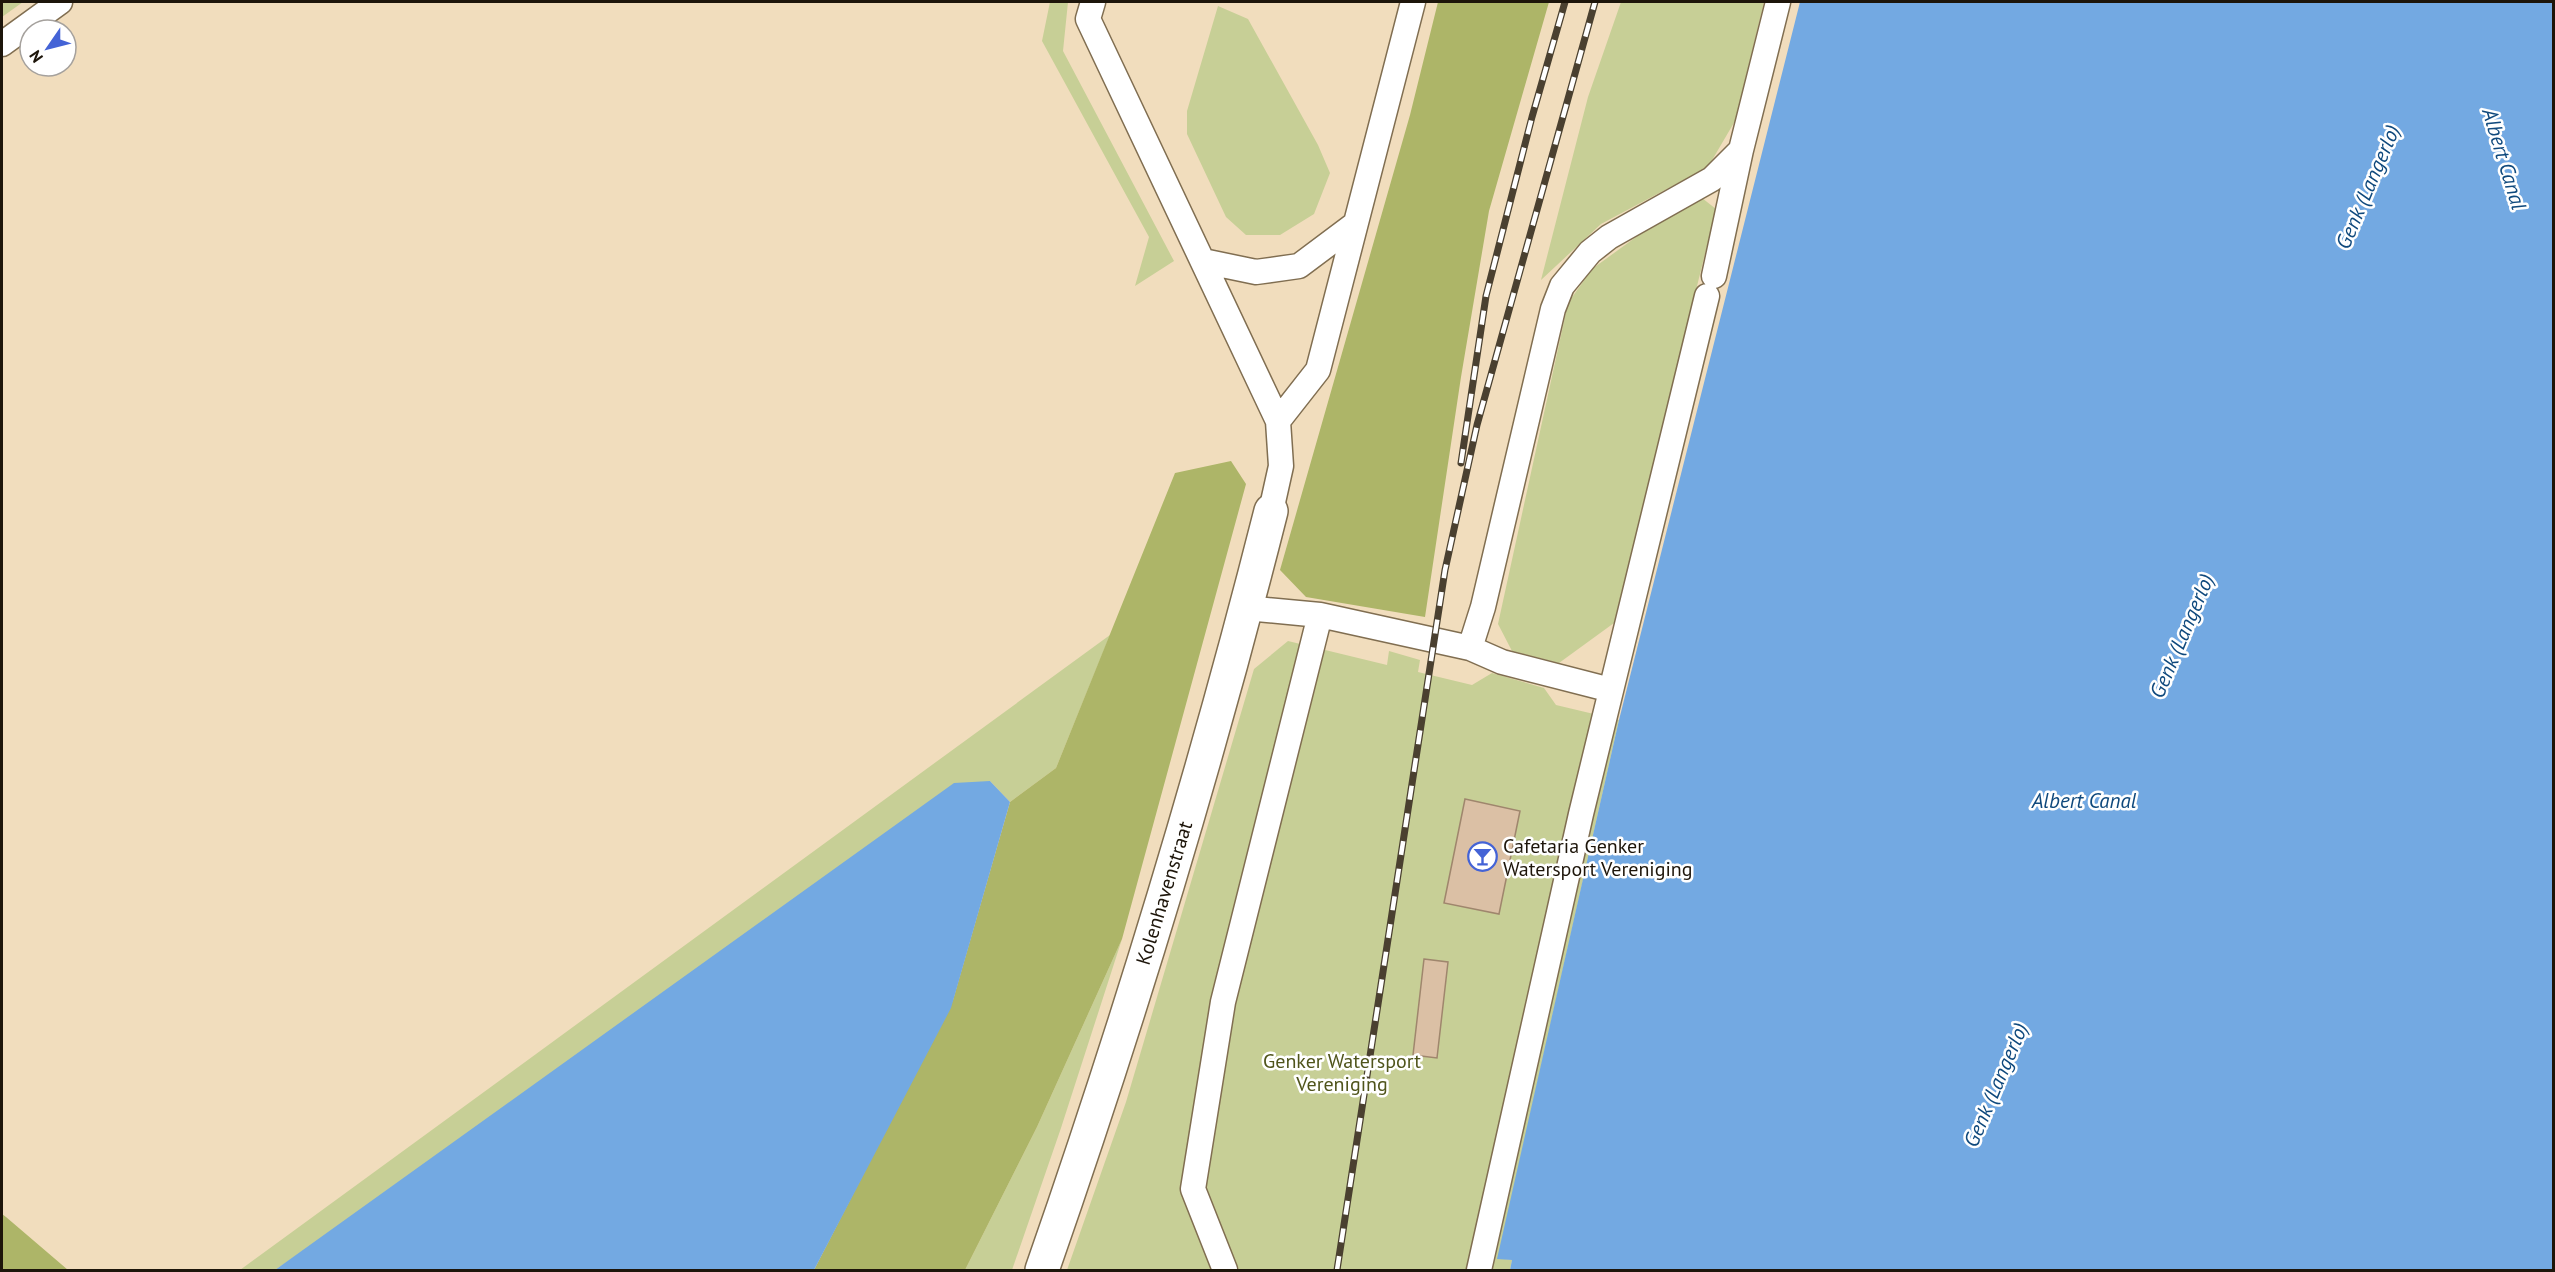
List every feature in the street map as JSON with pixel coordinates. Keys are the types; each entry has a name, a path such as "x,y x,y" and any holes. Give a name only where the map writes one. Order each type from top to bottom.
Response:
{"street":[{"name":"Kolenhavenstraat","path":"1042,1270 1088,1138 1169,884 1271,511"}],"lane":[{"path":"2,44 60,2"},
{"path":"1092,2 1088,19 1278,421 1281,466 1271,511"},
{"path":"1278,421 1318,370 1413,2"},
{"path":"1479,1270 1611,690 1711,286 1741,150 1778,2"},
{"path":"1470,648 1483,607 1552,309 1562,286 1590,252 1609,237 1712,179 1741,150"},
{"path":"1203,261 1256,272 1299,266 1355,224"},
{"path":"1246,608 1320,615 1470,648 1502,662 1611,690"},
{"path":"1225,1270 1193,1189 1222,1002 1320,615"}],"green space":[{"path":"2,2 23,2 2,17"},
{"path":"1050,2 1068,2 1063,51 1174,261 1135,286 1149,237 1042,41"},
{"path":"1438,2 1549,2 1489,211 1461,377 1425,617 1306,597 1280,570 1410,115"},
{"path":"1621,2 1764,2 1735,121 1708,167 1601,224 1541,280 1588,97"},
{"path":"1218,6 1248,19 1318,145 1330,173 1314,214 1280,235 1246,235 1226,217 1187,134 1187,111"},
{"path":"1702,198 1716,209 1614,623 1559,663 1512,651 1498,624 1568,303 1592,269 1654,224"},
{"path":"1231,461 1246,484 1122,939 1037,1127 965,1270 814,1270 953,1000 1010,802 1056,768 1175,473"},
{"path":"1110,635 1056,768 1010,802 990,781 275,1270 240,1270"},
{"name":"Genker Watersport Vereniging","path":"1288,641 1387,665 1389,651 1420,660 1418,672 1472,685 1492,673 1544,688 1556,705 1619,720 1498,1258 1512,1260 1510,1270 1067,1270 1126,1102 1254,669"},
{"path":"1122,939 1012,1270 965,1270 1037,1127"},
{"path":"2,1214 6,1217 68,1270 2,1270"}],"water":[{"name":"Albert Canal","path":"1800,2 2553,2 2553,1270 1510,1270 1512,1260 1497,1259 1619,720"},
{"path":"990,781 1010,802 951,1008 814,1270 275,1270 954,783"}],"building":[{"name":"Cafetaria Genker Watersport Vereniging","path":"1465,799 1520,811 1499,914 1444,903"},
{"path":"1424,959 1448,962 1437,1058 1413,1055"}],"railway":[{"path":"1461,463 1486,296 1532,117 1565,2"},
{"path":"1337,1270 1445,570 1477,425 1595,2"}],"place":[{"name":"Cafetaria Genker Watersport Vereniging","path":"1482,857"}],"water label":[{"name":"Genk (Langerlo)","path":"2368,187"},
{"name":"Genk (Langerlo)","path":"2182,636"},
{"name":"Genk (Langerlo)","path":"1996,1085"}]}
